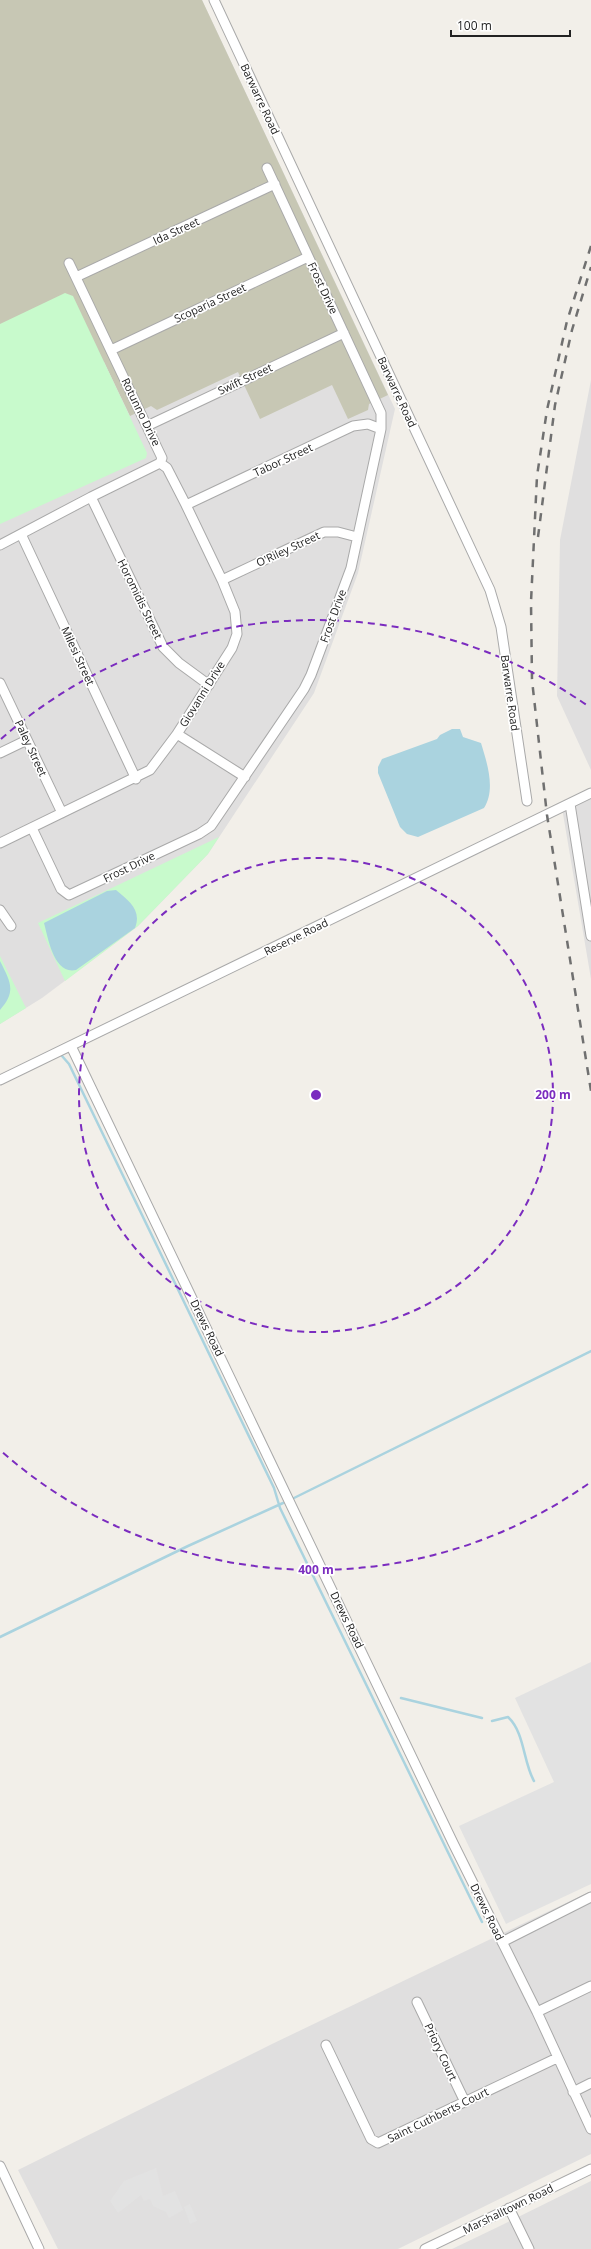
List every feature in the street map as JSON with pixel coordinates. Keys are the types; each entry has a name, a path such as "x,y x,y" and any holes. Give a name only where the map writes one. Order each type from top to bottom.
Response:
{"street":[{"name":"Barwarre Road","path":"214,0 490,590 501,626 527,801"},
{"name":"Frost Drive","path":"32,828 61,889 64,893 71,895 206,830 216,822 308,682 350,568 381,429 381,413 267,168"},
{"name":"Ida Street","path":"76,277 275,184"},
{"name":"Scoparia Street","path":"111,350 308,257"},
{"name":"Rotunno Drive","path":"70,263 162,458 160,464"},
{"name":"Swift Street","path":"147,426 344,333"},
{"name":"Tabor Street","path":"186,505 353,426 368,424 381,429"},
{"path":"0,545 91,497 160,464"},
{"name":"Giovanni Drive","path":"0,844 136,779 153,767 177,734 232,648 237,634 235,612 222,580 186,505 167,468 160,464"},
{"name":"Horomidis Street","path":"91,497 163,647 179,663 208,685"},
{"name":"O'Riley Street","path":"222,580 324,532 338,532 357,537"},
{"name":"Milesi Street","path":"21,534 136,779"},
{"name":"Paley Street","path":"0,683 62,814"},
{"path":"177,734 245,777"},
{"path":"0,753 27,740"},
{"name":"Reserve Road","path":"0,1080 591,793"},
{"path":"570,804 588,903 591,936"},
{"path":"0,910 11,926"},
{"name":"Drews Road","path":"70,1046 537,2012 591,2129"},
{"path":"502,1942 591,1897"},
{"path":"537,2012 591,1986"},
{"name":"Priory Court","path":"417,2002 465,2102"},
{"name":"Saint Cuthberts Court","path":"326,2045 374,2142 382,2142 557,2058"},
{"path":"573,2092 591,2083"},
{"path":"0,2166 39,2249"},
{"name":"Marshalltown Road","path":"425,2249 591,2168"},
{"path":"509,2208 529,2249"}],"shaded area":[{"path":"0,0 202,0 395,409 358,573 314,693 208,854 138,926 42,998 0,1024"},
{"path":"0,0 202,0 388,395 369,404 368,410 348,419 332,385 260,419 238,372 157,410 151,406 130,416 104,362 0,358"},
{"path":"591,380 591,770 557,696 560,540"},
{"path":"591,793 591,979 562,808"},
{"path":"591,1662 591,1884 506,1924 459,1826 554,1782 515,1698"},
{"path":"591,1891 591,2154 398,2249 58,2249 18,2170 272,2044"},
{"path":"156,2168 163,2196 175,2191 183,2210 169,2218 166,2212 153,2206 150,2199 144,2201 141,2195 118,2213 110,2201 124,2181"},
{"path":"591,2181 591,2249 452,2249 502,2225"},
{"path":"190,2204 197,2221 190,2224 184,2207"}],"green space":[{"path":"65,293 73,296 147,453 146,458 0,524 0,324"},
{"path":"219,837 208,854 138,926 65,981 38,923"},
{"path":"0,956 26,1008 0,1024"}],"water":[{"path":"452,729 460,729 463,737 481,743 486,759 490,784 488,801 484,808 418,837 407,834 400,827 378,773 378,767 382,759 437,739 440,735"},
{"path":"116,890 133,906 137,916 135,928 76,970 68,970 62,967 53,954 44,923 107,891"},
{"path":"0,961 9,980 10,991 9,997 0,1010"}],"waterway":[{"path":"62,1056 69,1064 274,1488 280,1508 482,1922"},
{"path":"294,1498 591,1351"},
{"path":"0,1637 188,1546 283,1503"},
{"path":"401,1698 482,1718"},
{"path":"492,1721 508,1717 514,1724 521,1739 530,1773 534,1781"}],"railway":[{"path":"591,246 567,321 547,410 537,476 531,602 532,680 547,815 591,1091"},
{"path":"538,537 555,405 572,330 591,267"}]}
